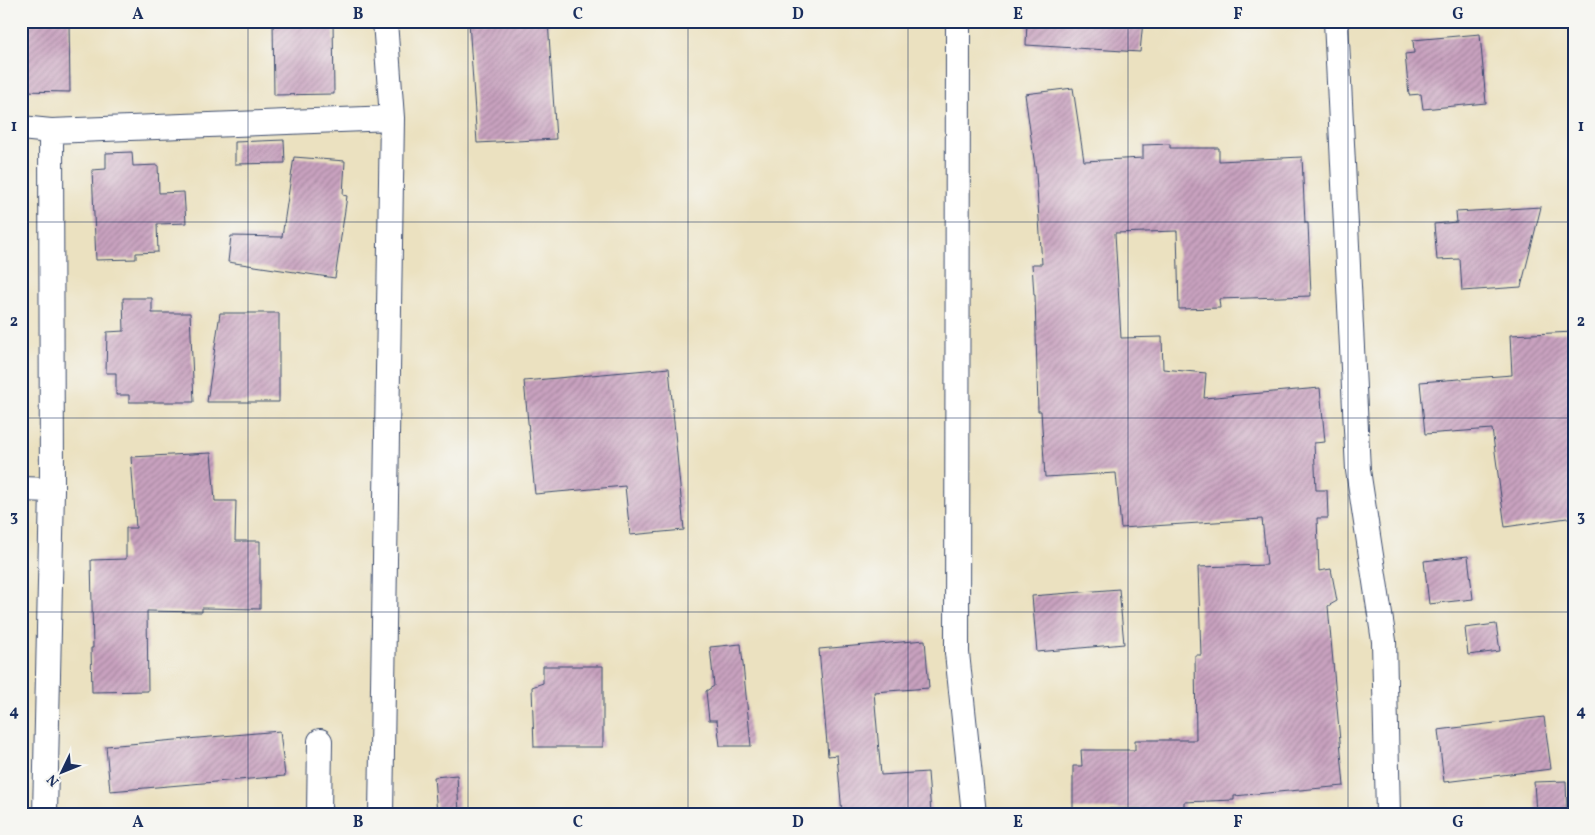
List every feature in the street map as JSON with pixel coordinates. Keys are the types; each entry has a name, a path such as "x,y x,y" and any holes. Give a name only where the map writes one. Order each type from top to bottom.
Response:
{"street":[{"path":"381,814 392,118 385,21"},
{"path":"958,21 957,653 974,814"},
{"path":"1336,21 1358,470 1384,641 1388,814"},
{"path":"21,128 50,131 392,118"},
{"path":"45,814 52,490 50,131"},
{"path":"21,489 52,490"},
{"path":"320,740 320,814"}],"building":[{"path":"21,21 69,21 70,92 21,91"},
{"path":"273,21 333,21 334,94 274,95"},
{"path":"469,21 548,21 556,139 477,143"},
{"path":"1027,21 1143,21 1140,52 1026,45"},
{"path":"1480,34 1486,103 1423,109 1421,94 1409,95 1405,54 1414,53 1413,40"},
{"path":"1073,88 1084,161 1143,158 1143,145 1170,144 1170,148 1219,148 1219,161 1302,157 1305,223 1308,223 1311,296 1219,299 1220,308 1179,309 1177,231 1115,233 1121,338 1162,337 1163,369 1206,373 1204,398 1320,388 1325,442 1314,443 1316,490 1327,490 1328,518 1317,518 1319,571 1331,569 1337,601 1328,606 1344,786 1234,796 1234,800 1184,802 1184,812 1141,812 1141,809 1073,809 1073,766 1082,766 1081,750 1135,750 1135,740 1196,740 1195,655 1201,655 1198,567 1267,565 1262,519 1121,528 1116,473 1045,477 1041,411 1038,411 1035,295 1032,264 1042,264 1036,174 1025,94"},
{"path":"284,140 285,163 235,164 235,142"},
{"path":"132,152 133,166 158,165 159,193 184,192 186,223 157,224 158,252 136,253 136,259 96,260 92,170 106,169 106,153"},
{"path":"294,157 345,161 343,195 347,196 335,278 228,262 231,236 282,237"},
{"path":"1541,207 1521,287 1462,291 1460,259 1437,260 1434,224 1457,222 1456,212"},
{"path":"123,298 152,298 152,313 190,313 194,402 129,402 129,395 116,395 116,373 106,373 107,332 124,331"},
{"path":"220,313 279,313 279,402 207,402"},
{"path":"1574,332 1574,517 1505,527 1492,429 1425,434 1420,382 1512,375 1510,335"},
{"path":"669,368 684,530 630,535 625,486 535,494 524,381"},
{"path":"211,453 215,501 236,501 235,541 260,541 260,609 202,608 202,612 147,611 148,691 92,692 91,560 126,559 126,528 136,528 131,457"},
{"path":"1468,556 1473,599 1429,604 1424,561"},
{"path":"1119,589 1124,644 1037,652 1032,596"},
{"path":"1496,624 1500,651 1468,655 1465,628"},
{"path":"925,640 929,688 874,692 881,775 928,772 931,814 842,814 837,755 828,756 819,649"},
{"path":"741,644 751,746 720,746 717,720 709,720 706,691 714,686 710,647"},
{"path":"543,666 603,666 603,747 534,747 532,687 543,683"},
{"path":"1544,717 1551,769 1444,782 1438,730"},
{"path":"280,731 285,776 110,791 106,746"},
{"path":"457,775 459,814 437,814 434,777"},
{"path":"1566,781 1567,814 1536,814 1534,782"}]}
